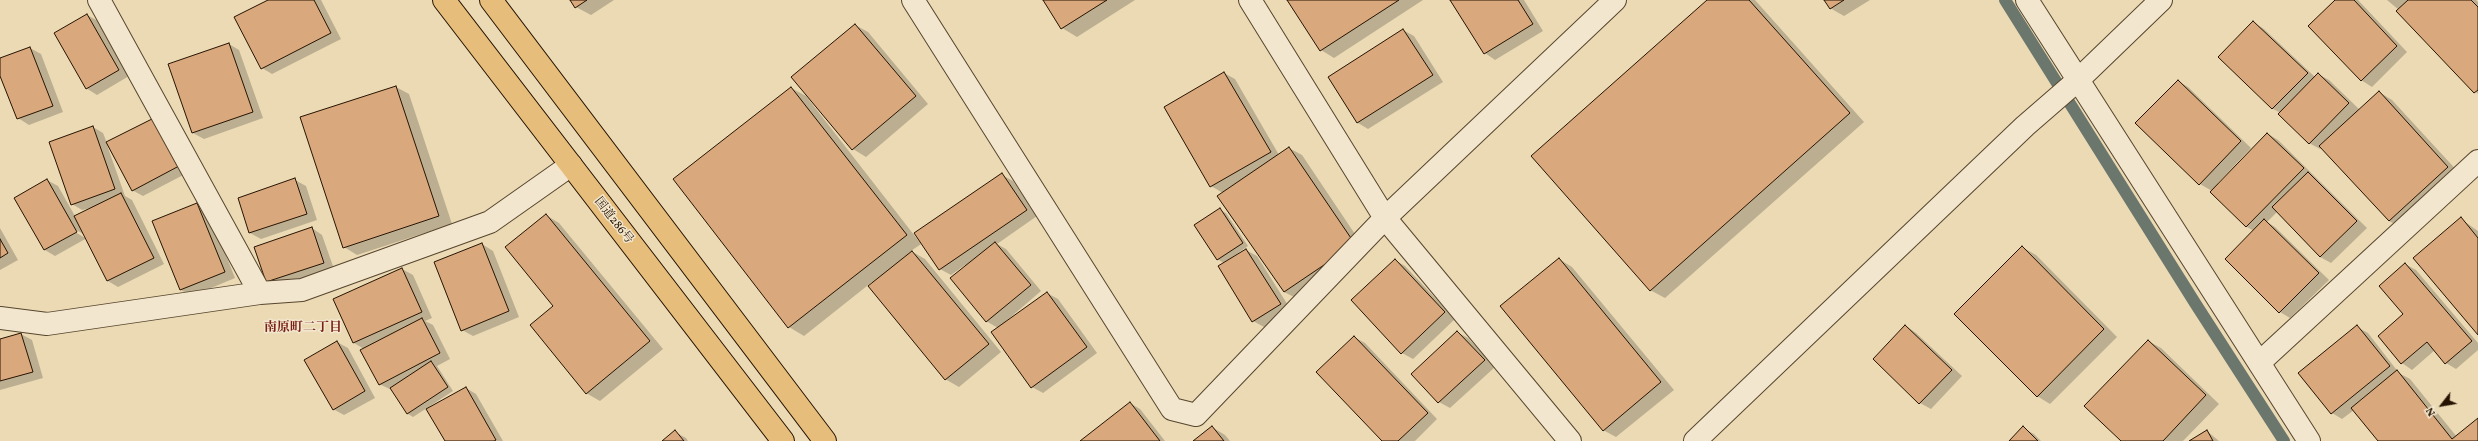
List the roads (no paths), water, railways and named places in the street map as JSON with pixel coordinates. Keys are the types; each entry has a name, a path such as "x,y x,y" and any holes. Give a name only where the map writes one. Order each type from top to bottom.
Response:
{"highway":[{"name":"国道286号","path":"444,0 783,441"},
{"path":"492,0 825,441"}],"street":[{"path":"100,0 260,293"},
{"path":"913,0 1172,409 1196,415 1385,218 1612,1"},
{"path":"1250,0 1385,218 1570,441"},
{"path":"2027,0 2309,441"},
{"path":"1695,441 2025,126 2078,80 2161,0"},
{"path":"2259,363 2478,162"},
{"path":"0,318 47,324 260,293 302,290 490,222 571,165"}],"waterway":[{"path":"2005,0 2195,303 2284,441"}],"district":[{"name":"南原町二丁目","path":"303,329"}]}
